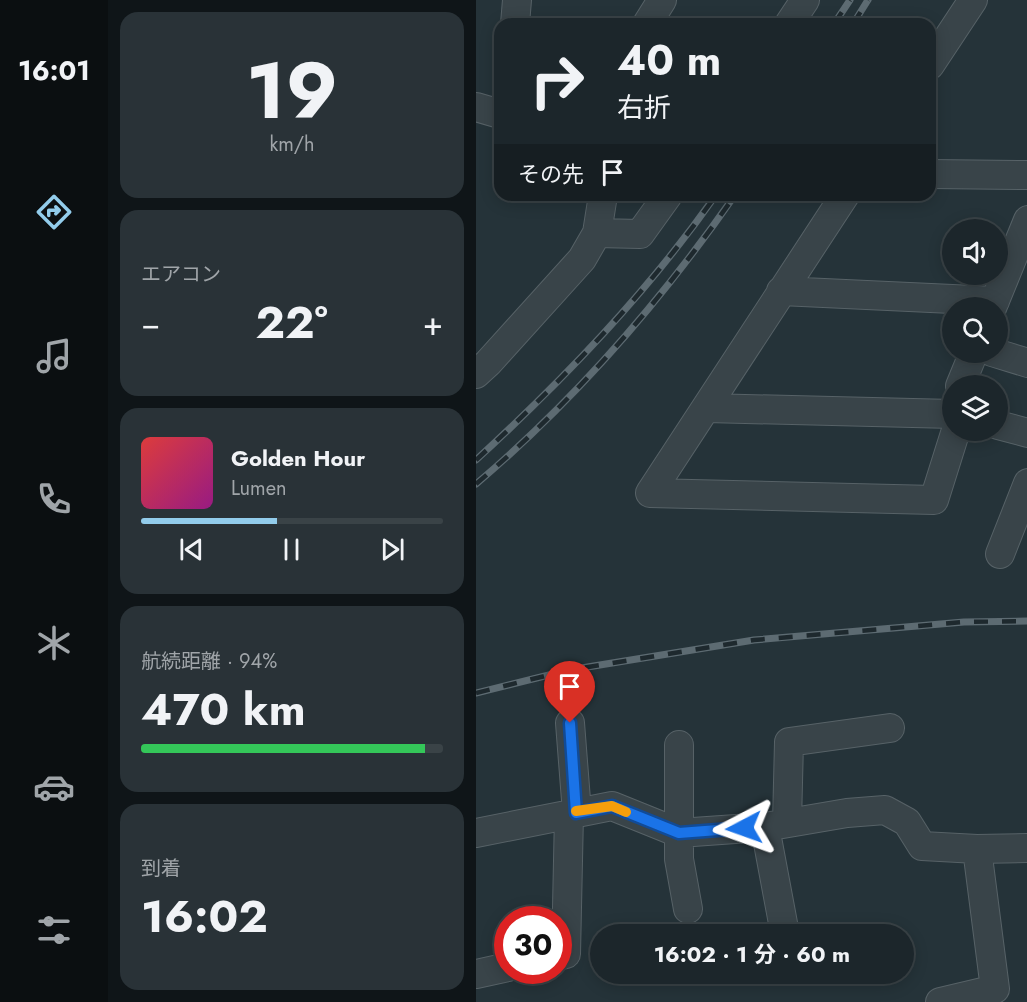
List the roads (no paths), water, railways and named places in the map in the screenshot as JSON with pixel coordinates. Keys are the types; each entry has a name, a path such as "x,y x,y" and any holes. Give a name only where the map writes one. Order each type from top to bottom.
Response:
{"street":[{"path":"516,18 517,0"},
{"path":"651,18 662,0"},
{"path":"793,18 805,0"},
{"path":"936,56 973,0"},
{"path":"476,107 494,112"},
{"path":"936,174 1028,175"},
{"path":"476,374 582,260 597,233 602,201"},
{"path":"597,233 640,234 664,201"},
{"path":"841,201 650,493 934,500 953,441"},
{"path":"996,297 1025,237"},
{"path":"781,291 942,301"},
{"path":"1008,357 1028,363"},
{"path":"707,408 942,414"},
{"path":"1008,427 1028,433"},
{"path":"1000,554 1028,483"},
{"path":"568,906 573,813 570,723"},
{"path":"784,924 776,825 789,742 890,728"},
{"path":"679,745 678,859 688,909"},
{"path":"476,833 612,806 679,833 776,825 847,813 885,810 907,822 922,846 977,849 1028,848"},
{"path":"933,1001 995,989 977,849"},
{"path":"476,974 494,970"}],"railway":[{"path":"838,18 850,0"},
{"path":"857,18 868,0"},
{"path":"476,460 603,334 662,266 712,201"},
{"path":"476,484 548,418 615,348 677,273 731,201"},
{"path":"476,693 569,670 754,640 964,622 1028,621"}]}
